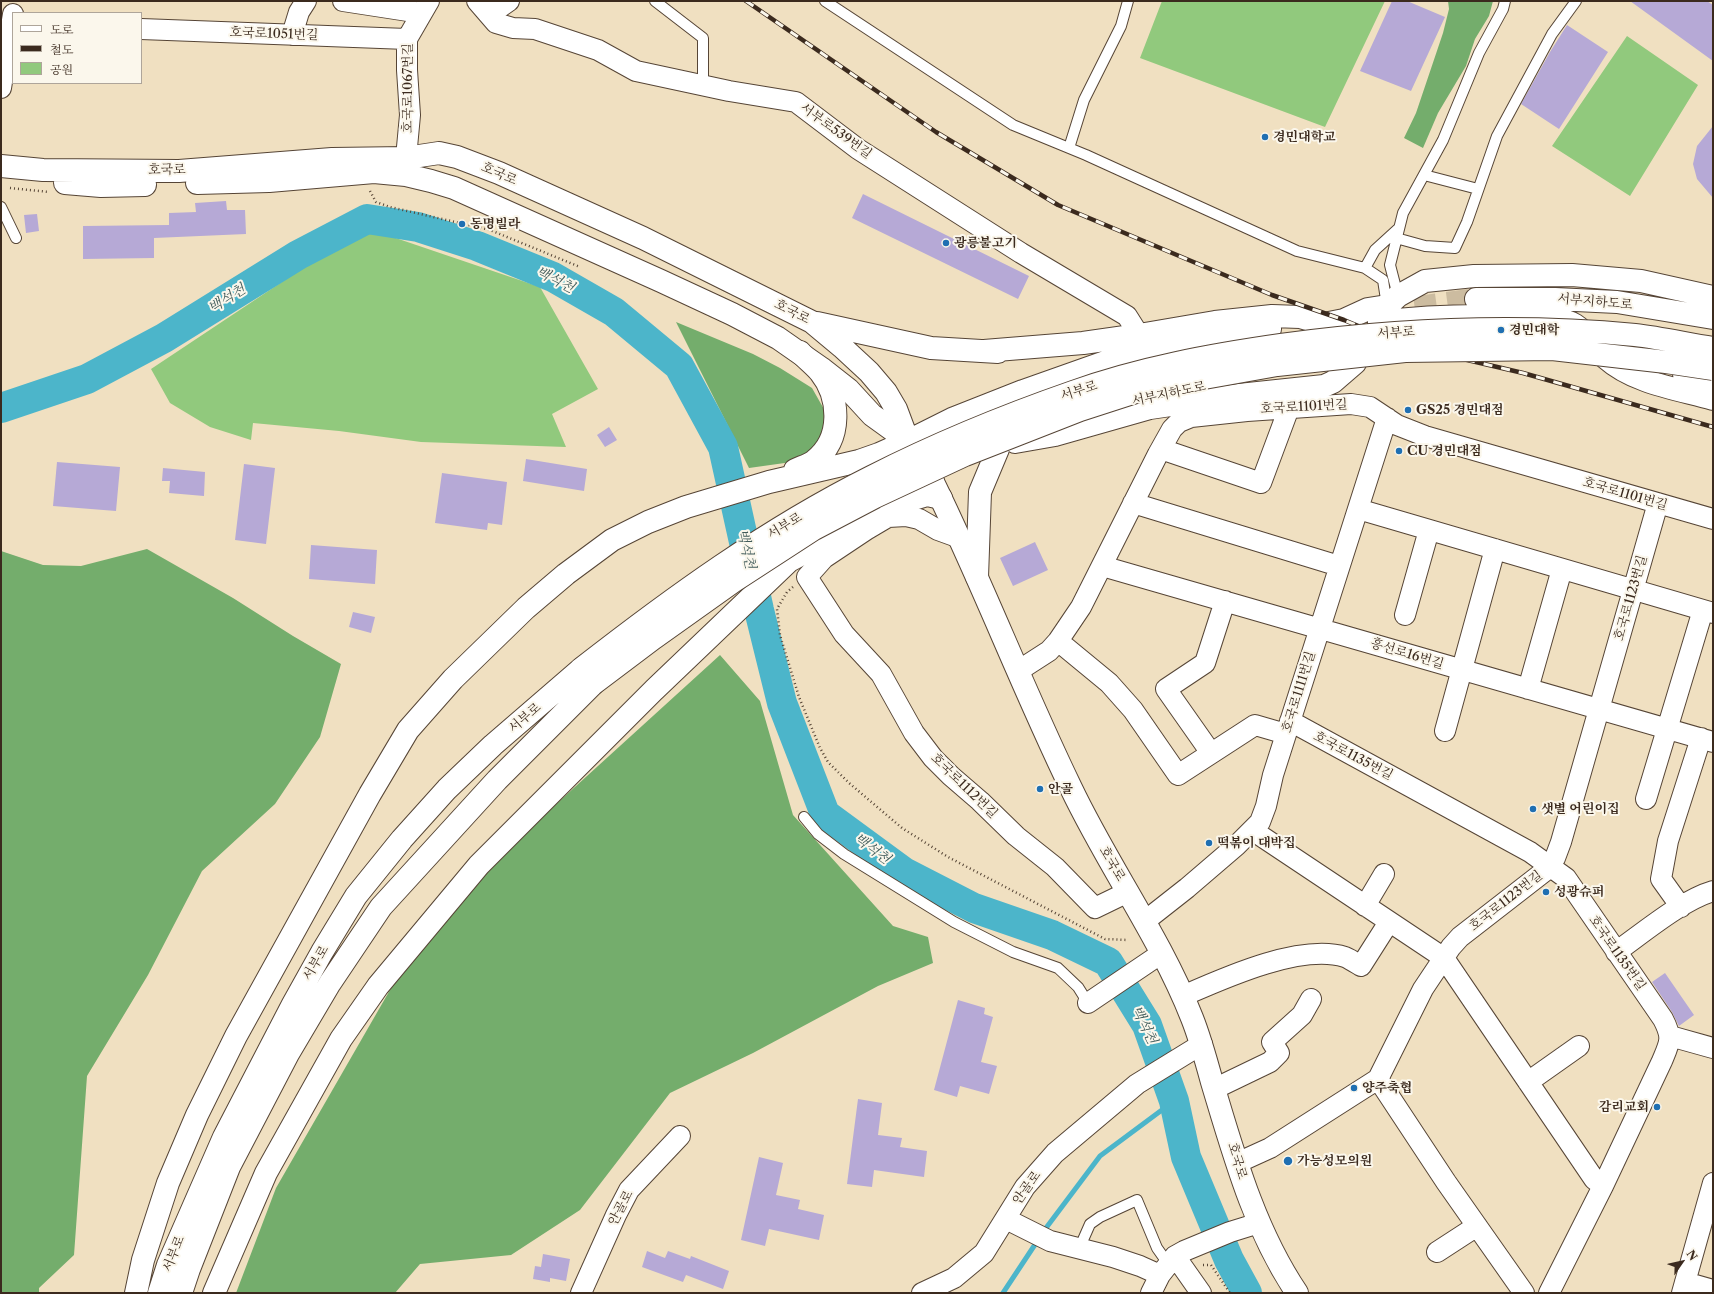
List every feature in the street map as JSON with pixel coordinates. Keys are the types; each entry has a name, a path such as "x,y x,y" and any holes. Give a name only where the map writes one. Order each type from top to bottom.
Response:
{"main road":[{"name":"호국로","path":"1,166 43,170 179,170 332,159 406,158 439,153 457,157 499,174 643,238 812,322 842,347 869,372 886,392 896,409 908,441 937,490 960,538 1044,732 1071,788 1093,831 1145,921 1183,996 1202,1044 1237,1163 1259,1223 1280,1266 1296,1293"},
{"name":"호국로","path":"5,183 101,186 269,181 374,172 406,175 431,180 454,188 732,314 778,338 800,352 849,390 872,415 908,441"},
{"path":"214,1293 266,1173 341,1039 378,986 479,866 654,690 789,561 884,510 937,490 1012,442 1055,435 1150,408 1239,395 1324,386 1333,382 1355,362 1388,308 1425,281 1474,276 1572,275 1641,281 1713,297"},
{"name":"서부지하도로","path":"1476,299 1555,298 1617,302 1713,318"},
{"path":"1324,324 1344,320 1368,309 1388,308 1434,317 1502,316 1560,319 1575,325 1588,336 1606,358 1635,378 1713,399"},
{"path":"984,351 1083,342 1139,335 1215,322 1272,316 1300,317 1324,324 1336,333 1343,347 1343,362 1339,376"},
{"path":"812,322 930,348 984,351 1105,362 1270,329"},
{"name":"서부로","path":"181,1293 229,1167 288,1054 330,983 381,907 497,780 587,676 644,620 726,562 802,515 868,478 968,432 1075,391 1140,372 1232,352 1342,336 1458,329 1552,330 1637,335 1713,348"},
{"name":"서부로","path":"159,1293 168,1265 227,1130 293,1004 356,896 402,839 447,790 493,745 587,676 654,638 734,581 827,522 875,497 965,455 1080,410 1148,388 1277,365 1405,351 1552,349 1713,369"},
{"path":"136,1293 143,1260 168,1183 197,1115 236,1036 408,730 453,679 526,608 566,574 612,540 648,522 706,501 769,482 814,461 828,445 835,424 835,401 829,386 820,371 800,352"},
{"name":"서부로","path":"769,482 859,461 879,454 952,419 1023,391 1105,362"},
{"name":"서부지하도로","path":"1012,442 1082,414 1167,393 1270,374 1318,368"},
{"path":"1684,374 1713,382"},
{"path":"977,577 980,492 1012,442"}],"street":[{"path":"14,12 15,1"},
{"path":"292,35 299,12 306,1"},
{"path":"343,1 425,7"},
{"path":"483,8 509,1"},
{"name":"호국로1067번길","path":"406,158 410,115 407,70 407,39 425,7"},
{"name":"서부로539번길","path":"483,8 496,23 513,28 535,29 598,50 636,71 796,102 858,149 1021,253 1127,316 1139,335"},
{"path":"1,88 12,25"},
{"name":"호국로1051번길","path":"142,29 407,39"},
{"name":"호국로1101번길","path":"1018,671 1049,651 1058,641 1081,607 1172,429 1179,422 1191,417 1247,411 1351,404 1370,407 1397,425 1425,436 1713,520"},
{"path":"1161,449 1261,483 1289,408"},
{"name":"호국로1111번길","path":"1145,921 1187,888 1236,846 1260,822 1319,628 1387,418"},
{"path":"1133,503 1339,566"},
{"name":"호국로1123번길","path":"1378,1079 1423,989 1460,937 1545,871 1555,858 1561,842 1658,504"},
{"path":"1358,509 1708,611 1667,729 1646,799"},
{"path":"806,577 824,558 888,517 906,516 919,519 938,530 960,538"},
{"path":"1405,615 1429,530"},
{"path":"1445,731 1460,670 1495,549"},
{"name":"흥선로16번길","path":"1102,566 1707,740"},
{"path":"1528,689 1562,569"},
{"name":"호국로1112번길","path":"806,577 844,634 881,674 914,733 933,758 951,776 980,801 1016,836 1055,867 1095,908 1128,892"},
{"path":"1211,753 1166,688 1205,663 1225,601"},
{"name":"호국로1135번길","path":"1058,641 1109,683 1133,710 1178,775 1255,725 1288,728 1530,852 1566,878 1663,1019 1670,1036"},
{"path":"1681,907 1661,879 1668,841 1707,740"},
{"path":"1252,830 1444,958 1594,1179 1603,1186"},
{"path":"1365,906 1384,874"},
{"path":"1616,952 1681,907 1703,894 1713,891"},
{"path":"1183,996 1251,968 1314,954 1345,957 1361,966 1389,922"},
{"path":"1088,1003 1162,953"},
{"path":"1214,1089 1270,1062 1279,1053 1272,1042 1302,1015 1311,999"},
{"path":"1549,1293 1603,1186 1662,1061 1670,1036 1713,1048"},
{"name":"안골로","path":"922,1293 954,1278 984,1253 1025,1187 1055,1153 1137,1084 1202,1044"},
{"path":"1528,1082 1580,1046"},
{"path":"1237,1163 1270,1148 1378,1079 1446,1182 1524,1293"},
{"name":"안골로","path":"581,1293 616,1215 629,1190 680,1136"},
{"path":"1713,1182 1707,1228 1684,1288 1713,1290"},
{"path":"1006,1219 1050,1241 1113,1257 1140,1266 1172,1262 1230,1232 1259,1223"},
{"path":"1437,1252 1477,1226"},
{"path":"1151,1293 1172,1262"},
{"path":"1172,1262 1201,1293"}],"lane":[{"path":"655,1 703,38 704,85"},
{"path":"825,1 1013,125 1192,202 1297,251 1365,268 1383,280 1388,308"},
{"path":"1069,148 1084,100 1122,26 1128,1"},
{"path":"1388,308 1390,265 1403,213 1443,140 1479,53 1503,9 1504,1"},
{"path":"1398,233 1425,246 1455,248 1467,222 1497,136 1552,34 1576,1"},
{"path":"1424,175 1478,189"},
{"path":"1,207 16,238"},
{"path":"1365,268 1375,250 1398,233"},
{"path":"804,817 818,834 844,854 928,907 1013,952 1058,968 1078,986 1088,1003"},
{"path":"1079,1249 1090,1224 1100,1217 1137,1200 1157,1248 1172,1262"}],"path":[{"path":"5,183 53,192"},
{"path":"369,189 376,202 390,207 490,230 586,270"},
{"path":"806,577 786,592 777,609 780,635 799,697 820,748 828,762 849,783 902,828 948,857 1105,939 1128,940"}],"green space":[{"path":"1162,1 1385,1 1325,127 1140,58"},
{"path":"1448,1 1493,1 1489,16 1475,39 1466,66 1438,113 1423,148 1404,138 1416,113 1443,33 1449,9"},
{"path":"1627,36 1698,85 1630,196 1552,146"},
{"path":"375,231 540,287 598,389 552,414 566,447 421,442 339,431 253,423 251,440 210,427 170,403 151,369 330,250 353,237"},
{"path":"676,322 753,354 780,368 812,388 829,418 826,447 806,460 749,468"},
{"path":"147,549 233,598 341,664 320,737 275,804 202,871 148,975 87,1076 74,1255 39,1288 39,1293 1,1293 1,551 43,565 81,566"},
{"path":"720,655 760,701 793,815 893,926 928,937 933,963 878,986 753,1053 670,1093 580,1210 511,1255 420,1264 395,1293 236,1293 276,1188 432,917"}],"building":[{"path":"1392,1 1407,1 1445,17 1411,91 1360,71"},
{"path":"1630,1 1707,1 1713,5 1713,61"},
{"path":"1567,25 1608,52 1559,129 1521,104"},
{"path":"1713,126 1713,198 1697,179 1693,164 1697,146"},
{"path":"863,194 1029,276 1018,299 852,218"},
{"path":"226,201 227,210 245,210 246,234 154,238 154,258 83,259 83,226 169,225 169,213 196,212 195,203"},
{"path":"37,214 39,231 26,233 24,215"},
{"path":"609,427 617,440 605,447 597,435"},
{"path":"526,459 587,469 584,491 523,481"},
{"path":"57,462 120,467 116,511 53,506"},
{"path":"244,464 275,468 266,544 235,540"},
{"path":"163,468 205,472 204,496 169,493 170,481 162,481"},
{"path":"442,473 507,482 502,525 488,523 487,530 435,523"},
{"path":"1035,542 1048,570 1013,586 1000,558"},
{"path":"311,545 377,550 375,584 309,579"},
{"path":"353,612 375,617 371,633 349,627"},
{"path":"1665,973 1694,1015 1679,1026 1672,1012 1652,982"},
{"path":"958,1000 985,1008 984,1014 993,1017 981,1062 997,1066 989,1094 960,1086 957,1097 934,1090"},
{"path":"858,1099 882,1103 878,1135 902,1138 900,1147 927,1151 924,1177 874,1170 872,1187 847,1184"},
{"path":"759,1157 783,1163 776,1195 800,1200 798,1209 824,1215 819,1240 769,1229 765,1246 741,1240"},
{"path":"647,1251 665,1258 668,1251 690,1259 691,1256 729,1271 723,1289 686,1275 683,1282 642,1267"},
{"path":"543,1254 570,1259 566,1281 550,1278 550,1282 533,1279 535,1266 541,1267"}],"waterway":[{"name":"백석천","path":"1,408 87,379 164,338 298,255 367,219 418,227 477,246 553,277 614,312 679,366 723,447 759,610 782,703 825,814 904,872 974,908 1052,935 1108,962 1147,1025 1174,1101 1186,1157 1229,1260 1247,1293"},
{"path":"1043,1232 1100,1156 1174,1101"},
{"path":"1003,1293 1038,1240"}],"tunnel":[{"path":"1382,312 1476,299"}],"railway":[{"path":"746,1 936,132 1058,205 1272,295 1344,320 1387,338 1433,352 1523,373 1713,427"}],"place":[{"name":"경민대학교","path":"1265,137"},
{"name":"동명빌라","path":"462,224"},
{"name":"광릉불고기","path":"946,243"},
{"name":"경민대학","path":"1501,330"},
{"name":"GS25 경민대점","path":"1408,410"},
{"name":"CU 경민대점","path":"1399,451"},
{"name":"안골","path":"1040,789"},
{"name":"샛별 어린이집","path":"1533,809"},
{"name":"떡볶이 대박집","path":"1209,843"},
{"name":"성광슈퍼","path":"1546,892"},
{"name":"양주축협","path":"1354,1088"},
{"name":"감리교회","path":"1657,1107"},
{"name":"가능성모의원","path":"1288,1161"}]}
